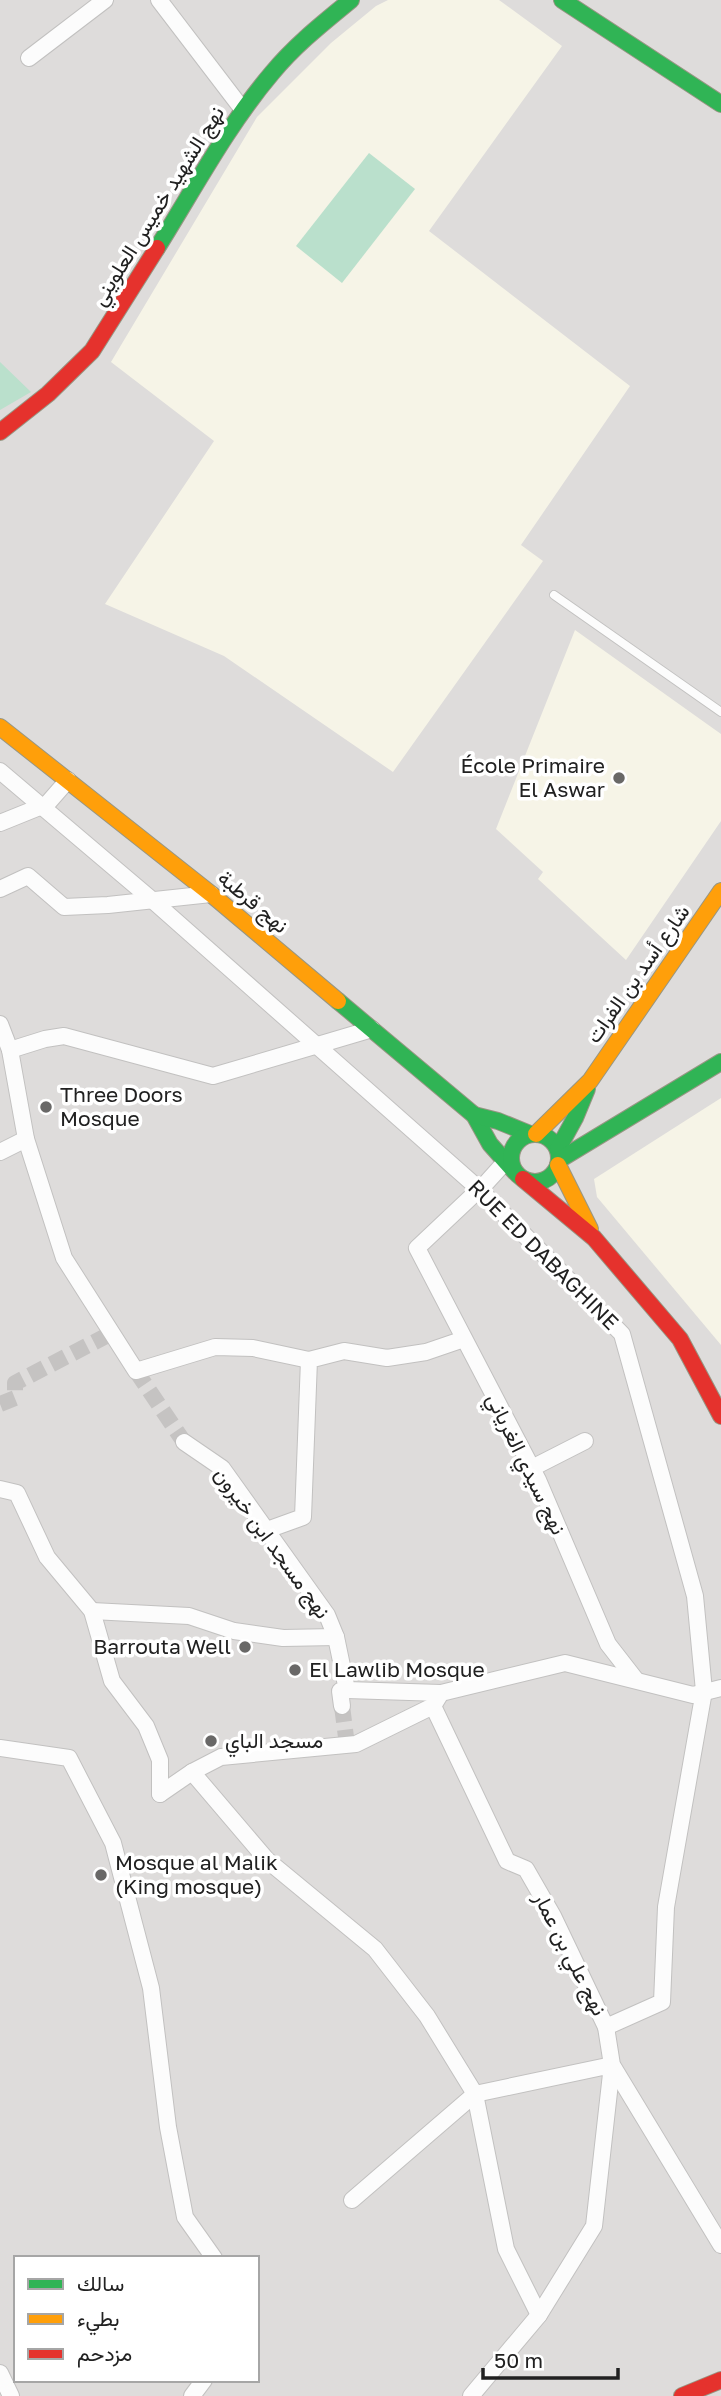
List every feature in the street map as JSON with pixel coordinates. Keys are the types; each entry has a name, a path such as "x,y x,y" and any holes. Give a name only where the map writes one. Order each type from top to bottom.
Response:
{"street":[{"path":"29,58 105,0"},
{"path":"159,0 243,110"},
{"name":"نهج الشهيد خميس العلويني","path":"0,432 48,397 92,351 243,110 273,71 304,39 351,0"},
{"path":"562,0 586,8 721,104"},
{"name":"نهج قرطبة","path":"0,727 211,894 474,1115"},
{"name":"RUE ED DABAGHINE","path":"0,771 152,899 479,1189 622,1334 695,1596 704,1691 666,1907 662,2003 606,2026"},
{"path":"0,823 47,804 68,780"},
{"path":"0,888 28,876 64,907 211,894"},
{"name":"شارع أسد بن الفرات","path":"590,1080 721,891"},
{"path":"0,1024 10,1050 26,1139 64,1258 136,1371 215,1347 253,1348 309,1360 344,1351 387,1358 426,1352 464,1339"},
{"path":"10,1050 64,1036 213,1076 372,1029"},
{"path":"558,1158 721,1062"},
{"path":"514,1171 511,1154 515,1145 521,1138 533,1134 590,1080"},
{"path":"514,1171 540,1182 554,1173 590,1080"},
{"path":"474,1115 545,1136 558,1158 594,1238"},
{"path":"474,1115 490,1144 514,1171 594,1238 680,1339 721,1416"},
{"path":"0,1152 26,1139"},
{"path":"479,1189 514,1171"},
{"name":"نهج سيدي الغرياني","path":"479,1189 416,1248 531,1468 608,1644 636,1679"},
{"path":"267,1530 303,1517 309,1360"},
{"path":"531,1468 585,1441"},
{"name":"نهج مسجد ابن خيرون","path":"184,1442 222,1468 327,1615 337,1637 347,1690"},
{"path":"0,1489 17,1493 47,1557 92,1611 112,1681 146,1727 160,1760 160,1794 192,1772 221,1757 356,1744 437,1700 565,1663 693,1695 721,1688"},
{"path":"92,1611 189,1616 234,1631 283,1638 337,1637"},
{"path":"342,1706 340,1691 347,1690 437,1700"},
{"name":"نهج علي بن عمار","path":"437,1700 507,1861 526,1869 606,2026 612,2065 721,2245"},
{"path":"0,1748 69,1758 113,1843 151,1988 169,2127 185,2217 213,2256"},
{"path":"192,1772 267,1860 375,1949 427,2016 475,2094 506,2249 539,2315"},
{"path":"352,2200 475,2094 612,2065 594,2226 539,2315 471,2396"},
{"path":"0,2373 11,2396"},
{"path":"682,2396 721,2380"}],"lane":[{"path":"554,595 721,712"}],"shaded area":[{"path":"0,0 721,0 721,2396 0,2396"},
{"path":"388,0 499,0 562,46 429,231 630,386 521,545 543,561 393,772 224,656 105,604 214,441 111,362 257,117 331,43 376,6"},
{"name":"École Primaire El Aswar","path":"575,630 721,734 721,821 626,960 538,879 543,872 496,829"},
{"path":"721,1098 721,1345 597,1197 594,1179"}],"green space":[{"path":"369,153 415,189 342,283 296,246"},
{"path":"0,362 31,392 0,410"}],"tunnel":[{"path":"0,1404 15,1398 15,1383 112,1333"},
{"path":"136,1371 184,1442"},
{"path":"342,1706 347,1745"}],"traffic: fast":[{"path":"157,248 226,136 256,93 290,53 351,0"},
{"path":"562,0 721,104"},
{"path":"338,1001 474,1115 490,1144 515,1172"},
{"path":"559,1160 721,1062"},
{"path":"558,1149 587,1089"},
{"path":"474,1115 530,1134"},
{"path":"535,1134 552,1141 559,1158 552,1175 535,1182 518,1175 511,1158 518,1141 535,1134"}],"traffic: slow":[{"path":"0,727 211,894 338,1001"},
{"path":"536,1134 590,1081 721,891"},
{"path":"558,1165 590,1229"}],"traffic: jam":[{"path":"0,432 48,394 92,351 157,248"},
{"path":"523,1179 594,1238 680,1339 721,1416"},
{"path":"682,2396 721,2380"}],"place":[{"name":"École Primaire El Aswar","path":"619,778"},
{"name":"Three Doors Mosque","path":"46,1107"},
{"name":"Barrouta Well","path":"245,1647"},
{"name":"El Lawlib Mosque","path":"295,1670"},
{"name":"مسجد الباي","path":"211,1741"},
{"name":"Mosque al Malik (King mosque)","path":"101,1875"}]}
